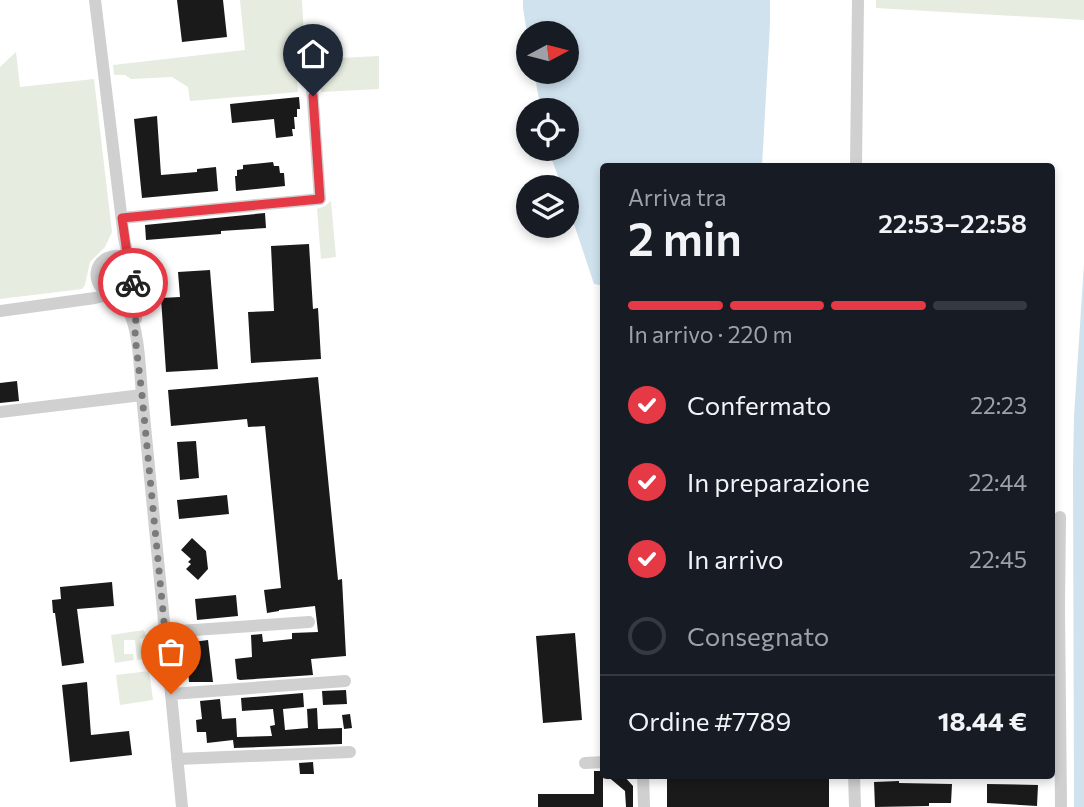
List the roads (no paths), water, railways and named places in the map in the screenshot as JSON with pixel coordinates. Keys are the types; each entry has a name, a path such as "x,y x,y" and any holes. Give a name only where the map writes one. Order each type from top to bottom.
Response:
{"street":[{"path":"94,0 122,223 129,261 135,272 132,295 135,336"},
{"path":"856,163 858,0"},
{"path":"122,223 320,199 309,45"},
{"path":"74,300 86,294 100,263 117,244 122,223"},
{"path":"105,259 118,256 129,261"},
{"path":"96,275 100,288 118,299 128,310 135,336 182,807"},
{"path":"0,311 124,293 133,285"},
{"path":"0,412 142,395"},
{"path":"1060,517 1056,552 1056,770 1061,807"},
{"path":"165,632 309,622"},
{"path":"171,694 345,681"},
{"path":"177,759 350,752"},
{"path":"585,762 600,762"},
{"path":"643,779 644,807"},
{"path":"854,779 855,807"}],"water":[{"path":"523,0 770,0 762,163 600,163 600,285 594,284 579,238 579,175 558,175 552,161 579,161 579,98 539,98 536,84 579,84 579,21 525,21"},
{"path":"1084,264 1084,807 1074,807 1073,469"}]}
